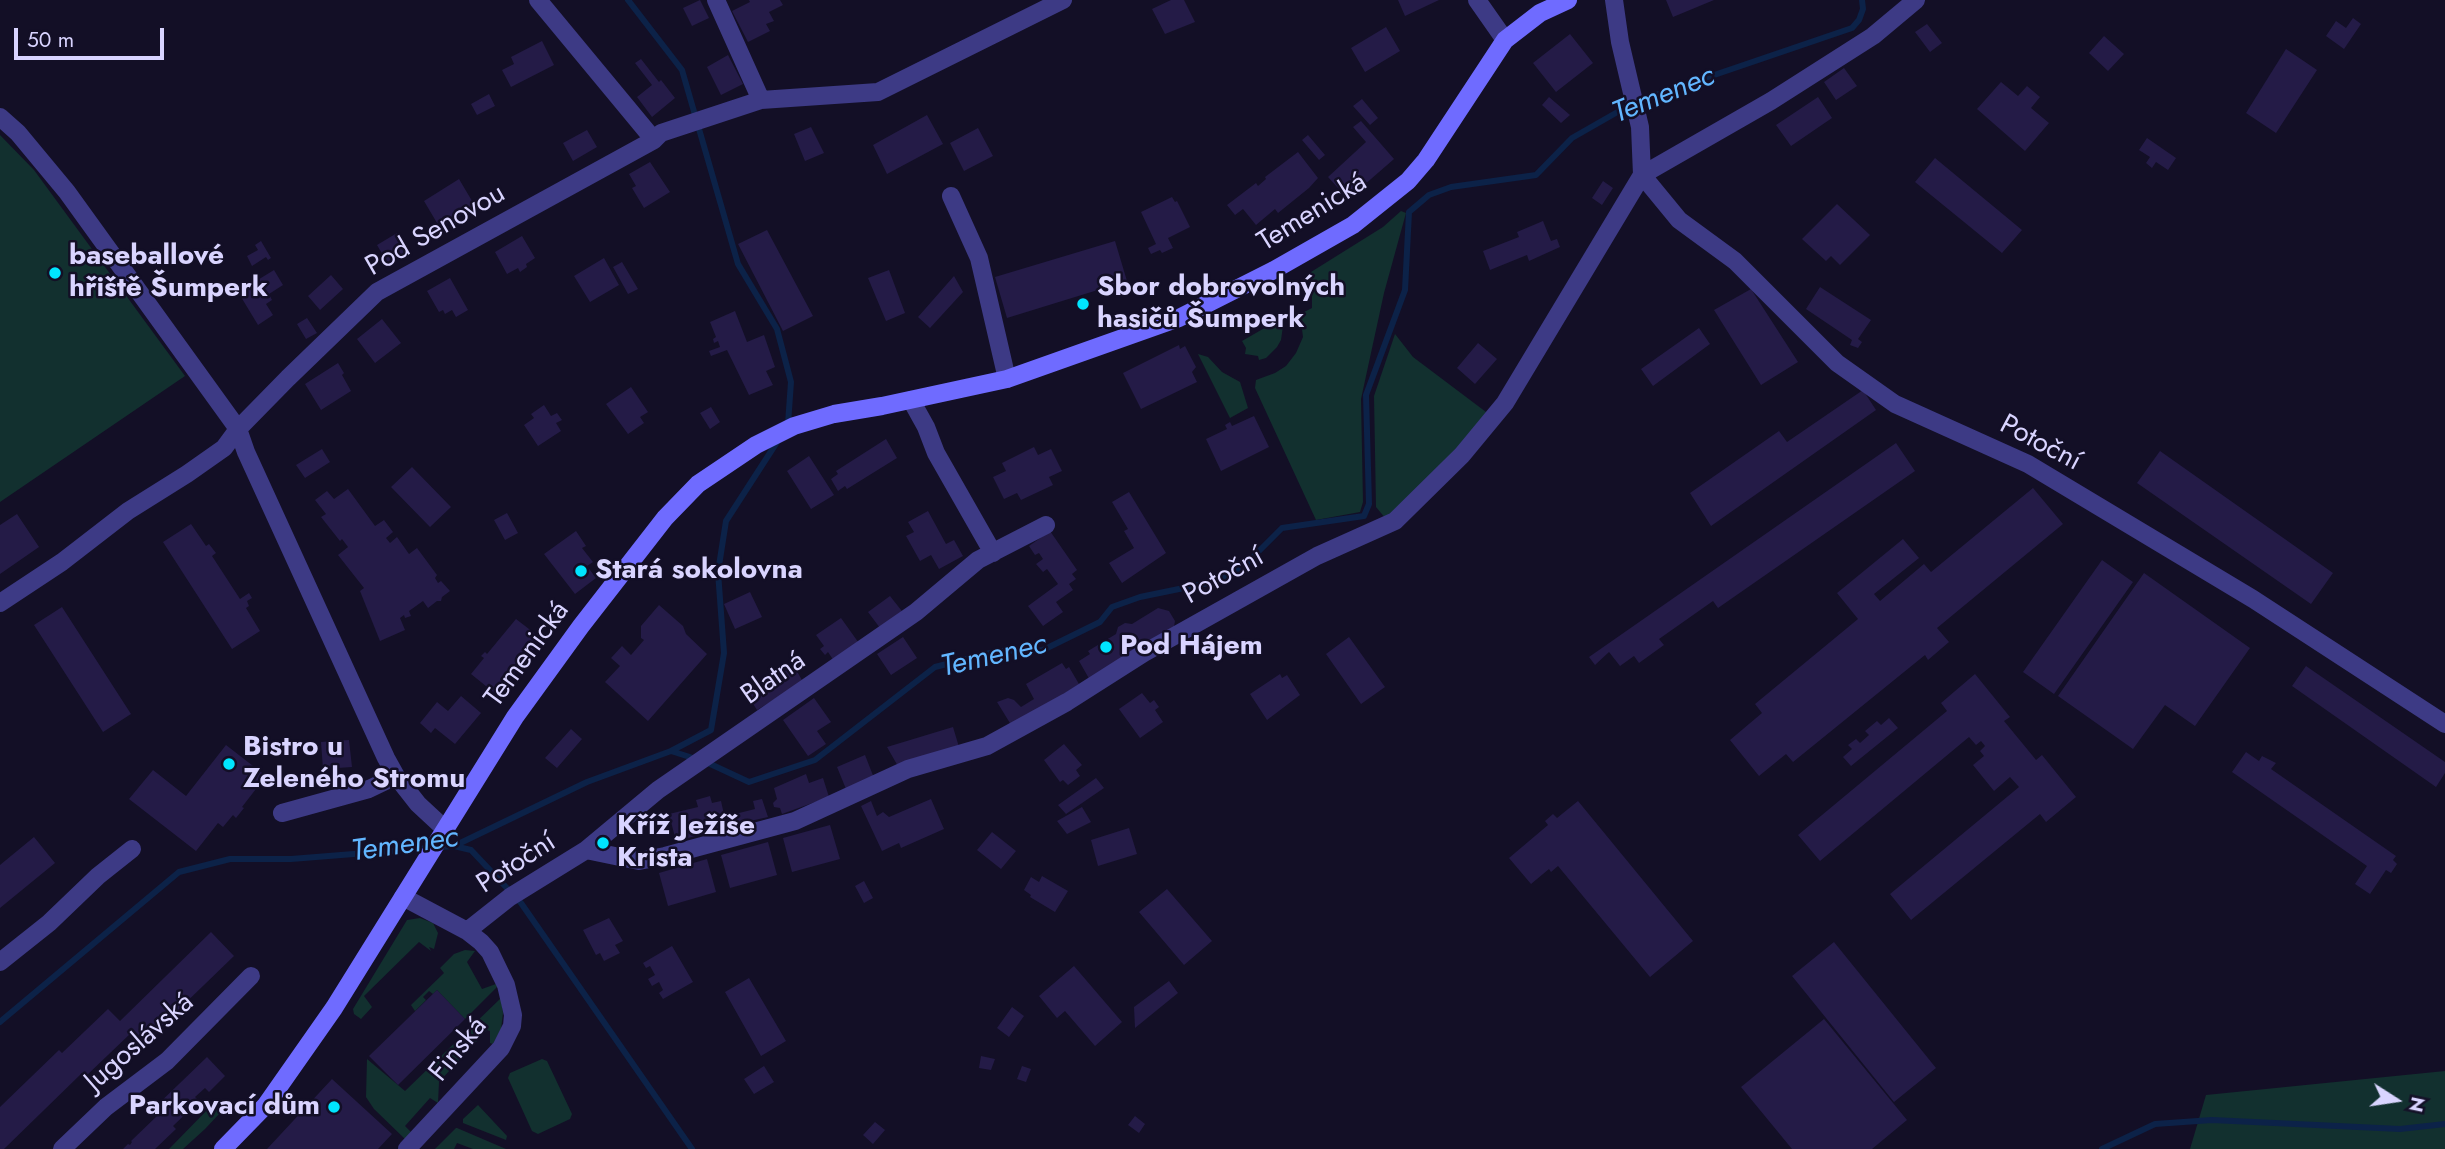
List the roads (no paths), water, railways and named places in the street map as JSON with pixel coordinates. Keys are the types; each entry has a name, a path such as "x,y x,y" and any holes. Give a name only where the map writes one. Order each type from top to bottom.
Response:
{"street":[{"path":"538,0 654,140"},
{"path":"716,0 761,100"},
{"name":"Pod Senovou","path":"0,603 62,562 128,511 224,448 238,429 288,378 377,292 654,140 661,133 761,100 878,92 1063,0"},
{"path":"1477,0 1505,40"},
{"name":"Temenická","path":"222,1149 266,1105 334,1008 515,717 665,518 698,484 756,445 794,426 834,414 1007,379 1179,318 1275,270 1353,225 1408,181 1426,160 1505,40 1540,13 1567,0"},
{"path":"1614,0 1620,42 1640,127 1642,176"},
{"name":"Potoční","path":"467,930 510,897 586,850 639,861 665,856 795,821 908,769 987,746 1067,702 1144,653 1317,556 1395,520 1462,455 1504,403 1642,176 1771,101 1850,51 1873,36 1916,0"},
{"path":"0,117 18,133 67,191 238,429 396,776 443,835"},
{"name":"Potoční","path":"1642,176 1679,220 1735,261 1837,363 1895,404 2028,464 2253,599 2445,724"},
{"path":"951,196 979,258 1007,379"},
{"path":"911,400 936,453 993,553"},
{"name":"Blatná","path":"586,850 658,790 916,612 978,560 1046,525"},
{"path":"282,813 369,789 396,776"},
{"path":"0,962 49,923 98,876 132,849"},
{"name":"Finská","path":"402,897 467,930 490,952 506,985 513,1015 512,1026 502,1048 407,1149"},
{"name":"Jugoslávská","path":"61,1149 106,1107 167,1061 251,976"}],"waterway":[{"path":"628,0 682,70 738,264 777,329 791,382 788,424"},
{"name":"Temenec","path":"706,762 749,782 815,760 935,667 998,651 1043,650 1100,622 1112,607 1140,597 1213,582 1242,568 1282,528 1364,516 1369,504 1366,395 1405,290 1409,212 1429,195 1451,187 1536,175 1572,138 1635,102 1852,28 1863,9 1862,0"},
{"path":"671,751 711,730 724,653 718,572 726,521 779,439"},
{"name":"Temenec","path":"0,1022 179,872 230,859 291,859 454,846 587,782 671,751 696,759"},
{"path":"454,846 471,850 521,903 692,1149"},
{"path":"2102,1149 2155,1124 2212,1120 2400,1129 2445,1124"}],"place":[{"name":"baseballové hřiště Šumperk","path":"55,273"},
{"name":"Sbor dobrovolných hasičů Šumperk","path":"1083,304"},
{"name":"Stará sokolovna","path":"581,571"},
{"name":"Pod Hájem","path":"1106,647"},
{"name":"Bistro u Zeleného Stromu","path":"229,764"},
{"name":"Kříž Ježíše Krista","path":"603,843"},
{"name":"Parkovací dům","path":"334,1107"}]}
